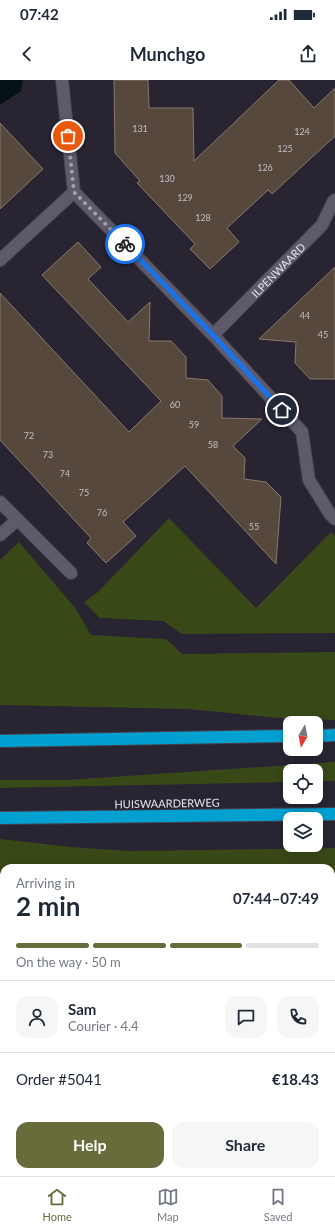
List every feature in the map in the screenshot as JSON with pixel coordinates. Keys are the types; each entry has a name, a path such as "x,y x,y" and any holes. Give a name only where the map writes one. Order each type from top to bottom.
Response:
{"highway":[{"path":"323,736 335,735"},
{"path":"0,741 283,736"},
{"name":"HUISWAARDERWEG","path":"0,818 335,814"}],"street":[{"path":"62,80 74,192 213,335 302,432 309,480 330,514 335,519"},
{"path":"0,260 74,192"},
{"name":"ILPENWAARD","path":"213,335 322,225 335,200"},
{"path":"0,502 71,574"},
{"path":"0,535 17,520"}],"green space":[{"path":"169,518 256,608 331,532 335,536 335,633 182,634 163,621 100,618 84,602 98,592"},
{"path":"19,542 76,609 91,635 166,639 182,654 335,652 335,720 323,720 323,716 283,716 283,718 279,718 189,709 0,705 0,560"},
{"path":"335,762 335,781 323,781 323,764 305,764"},
{"path":"283,765 283,782 0,788 0,780 67,780"},
{"path":"0,839 71,847 127,851 283,849 283,852 323,852 323,848 335,848 335,864 0,864"}],"shaded area":[{"path":"0,80 23,80 21,91 0,105"}],"building":[{"path":"114,80 148,80 149,108 193,108 194,161 279,80 289,80 314,108 335,88 335,136 272,194 268,190 227,228 239,242 210,269 190,249 195,244 137,183 140,181 115,153"},
{"path":"0,123 43,169 0,209"},
{"path":"78,242 101,267 88,279 128,322 150,302 149,341 171,341 186,357 186,378 208,380 222,396 222,418 262,419 233,446 245,458 244,479 266,482 281,497 276,564 185,466 123,522 136,536 106,563 87,543 91,538 0,440 0,293 129,432 161,401 42,275"},
{"path":"335,267 335,379 310,379 295,363 296,342 259,339"}],"way so far":[{"path":"68,136 74,192 125,244"}],"route":[{"path":"125,244 213,335 282,410"}]}
